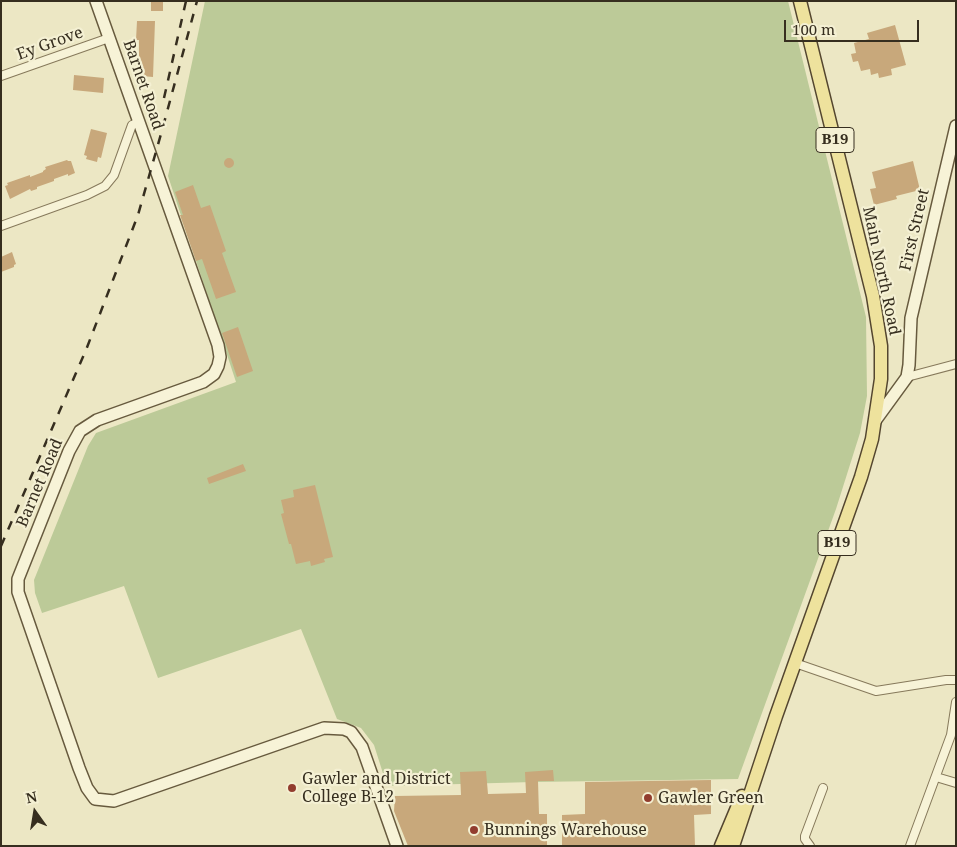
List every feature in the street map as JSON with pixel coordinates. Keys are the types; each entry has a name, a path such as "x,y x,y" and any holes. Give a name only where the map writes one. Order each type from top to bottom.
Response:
{"main road":[{"name":"Main North Road","path":"733,846 794,663 861,477 876,421 882,363 878,322 862,250 800,1"},
{"name":"Main North Road","path":"721,846 776,716"}],"street":[{"name":"Barnet Road","path":"96,1 218,346 220,357 214,374 203,382 97,420 80,431 69,451 18,579 18,592 79,768 87,788 95,799 114,801 324,728 344,729 351,732 362,747 397,846"},
{"name":"Ey Grove","path":"1,76 109,38"},
{"path":"1,226 87,195 105,186 114,174 132,125 139,122"},
{"name":"First Street","path":"876,421 907,377 912,318 956,126"},
{"path":"907,377 956,364"},
{"path":"794,663 876,691 956,680"},
{"path":"910,846 951,735 956,702"},
{"path":"936,777 956,783"},
{"path":"810,846 805,840 805,836 822,788"}],"green space":[{"path":"205,1 788,1 866,317 867,396 860,433 836,509 738,779 387,786 374,745 361,728 337,719 301,629 158,678 124,586 42,613 35,593 34,580 88,446 96,433 236,382 168,176"}],"building":[{"path":"151,1 163,1 163,11 151,11"},
{"path":"137,21 155,21 153,77 142,76 143,69 139,69 139,40 136,40"},
{"path":"895,25 906,65 891,69 892,75 879,78 878,73 871,75 870,69 861,71 858,61 853,62 851,54 856,53 854,43 869,39 867,33"},
{"path":"74,75 104,78 103,93 73,90"},
{"path":"91,129 107,133 101,158 98,157 97,162 86,159 87,156 84,155"},
{"path":"227,158 231,158 234,163 233,167 227,168 224,165 224,161"},
{"path":"67,160 71,161 75,173 54,179 54,181 37,187 37,189 31,191 30,189 10,199 5,186 8,185 7,183 30,175 30,177 43,172 46,169 45,167"},
{"path":"913,161 920,190 896,196 897,199 874,205 870,189 876,188 872,172"},
{"path":"193,185 201,208 210,205 226,251 222,253 236,292 216,299 202,259 196,261 180,215 183,215 175,192"},
{"path":"12,252 16,264 14,267 1,272 1,257"},
{"path":"238,327 253,371 237,377 222,333"},
{"path":"243,464 246,471 209,484 207,478"},
{"path":"315,485 333,557 324,559 325,562 311,566 310,561 296,564 281,514 284,513 281,500 294,497 293,490"},
{"name":"Bunnings Warehouse","path":"553,770 554,781 538,781 539,814 547,814 547,846 408,846 394,811 395,796 461,795 460,772 486,771 488,794 526,793 525,772"},
{"name":"Gawler Green","path":"711,780 711,814 694,815 695,846 562,846 562,815 585,814 585,782"}],"railway":[{"path":"164,98 186,1"},
{"path":"1,546 86,350 138,215 197,1"}],"place":[{"name":"Gawler and District College B-12","path":"292,788"},
{"name":"Gawler Green","path":"648,798"},
{"name":"Bunnings Warehouse","path":"474,830"}]}
